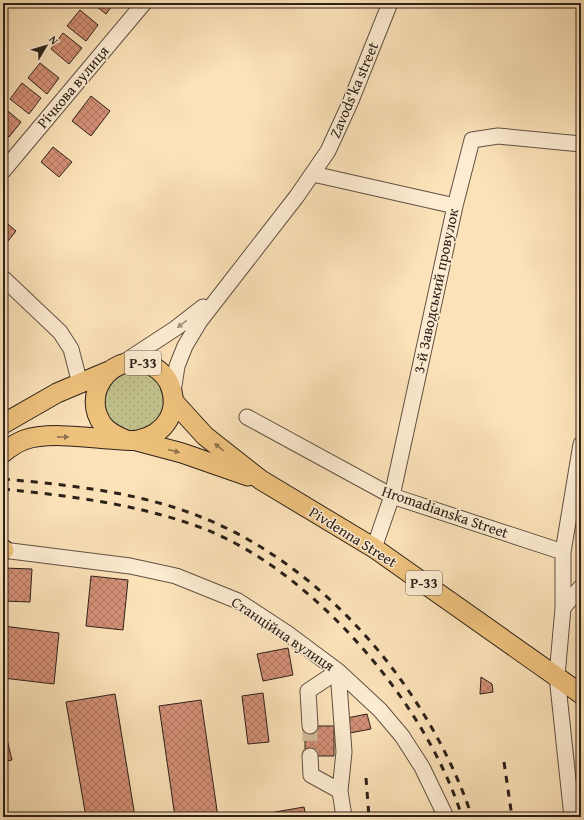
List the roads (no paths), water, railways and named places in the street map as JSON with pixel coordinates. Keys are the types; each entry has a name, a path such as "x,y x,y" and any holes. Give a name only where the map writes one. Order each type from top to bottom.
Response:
{"main road":[{"name":"Р-33","path":"131,441 113,434 104,426 98,415 95,402 96,390 102,379 116,366 136,361 148,364 160,371 168,381 174,398"},
{"name":"Zavods'ka street","path":"3,424 57,393 80,384 116,366"},
{"path":"131,441 149,437 167,423 174,398"},
{"name":"Pivdenna Street","path":"174,398 206,436 261,480 374,548 581,694"},
{"name":"Р-33","path":"3,453 24,440 42,437 91,437 131,441"},
{"name":"Pivdenna Street","path":"131,441 182,453 261,480"}],"street":[{"name":"Річкова вулиця","path":"3,171 144,3"},
{"name":"Zavods'ka street","path":"174,398 177,366 185,346 200,321 313,174 338,130 390,3"},
{"name":"3-й Заводський провулок","path":"374,548 392,496 455,206 472,140 498,136 581,144"},
{"path":"313,174 455,206"},
{"path":"3,278 60,332 71,349 80,384"},
{"name":"Zavods'ka street","path":"116,366 176,328 222,291"},
{"name":"Hromadianska Street","path":"247,417 392,496 563,552"},
{"path":"572,817 557,676 563,608 563,552 581,444"},
{"name":"Станційна вулиця","path":"3,550 130,566 176,576 238,601 287,633 338,671 380,710 402,736 422,767 446,817"},
{"path":"563,608 581,587"},
{"path":"310,726 308,691 338,671 344,752 340,791 344,817"},
{"path":"310,756 311,775 340,791"}],"tunnel":[{"path":"310,726 310,756"}],"railway":[{"path":"3,479 104,491 153,501 177,508 201,517 247,539 290,567 331,600 368,638 401,680 430,724 453,770 472,817"},
{"path":"3,489 104,502 178,520 202,528 244,548 285,575 324,608 360,646 394,687 422,730 445,774 462,817"},
{"path":"504,762 512,817"},
{"path":"366,778 369,817"}]}
